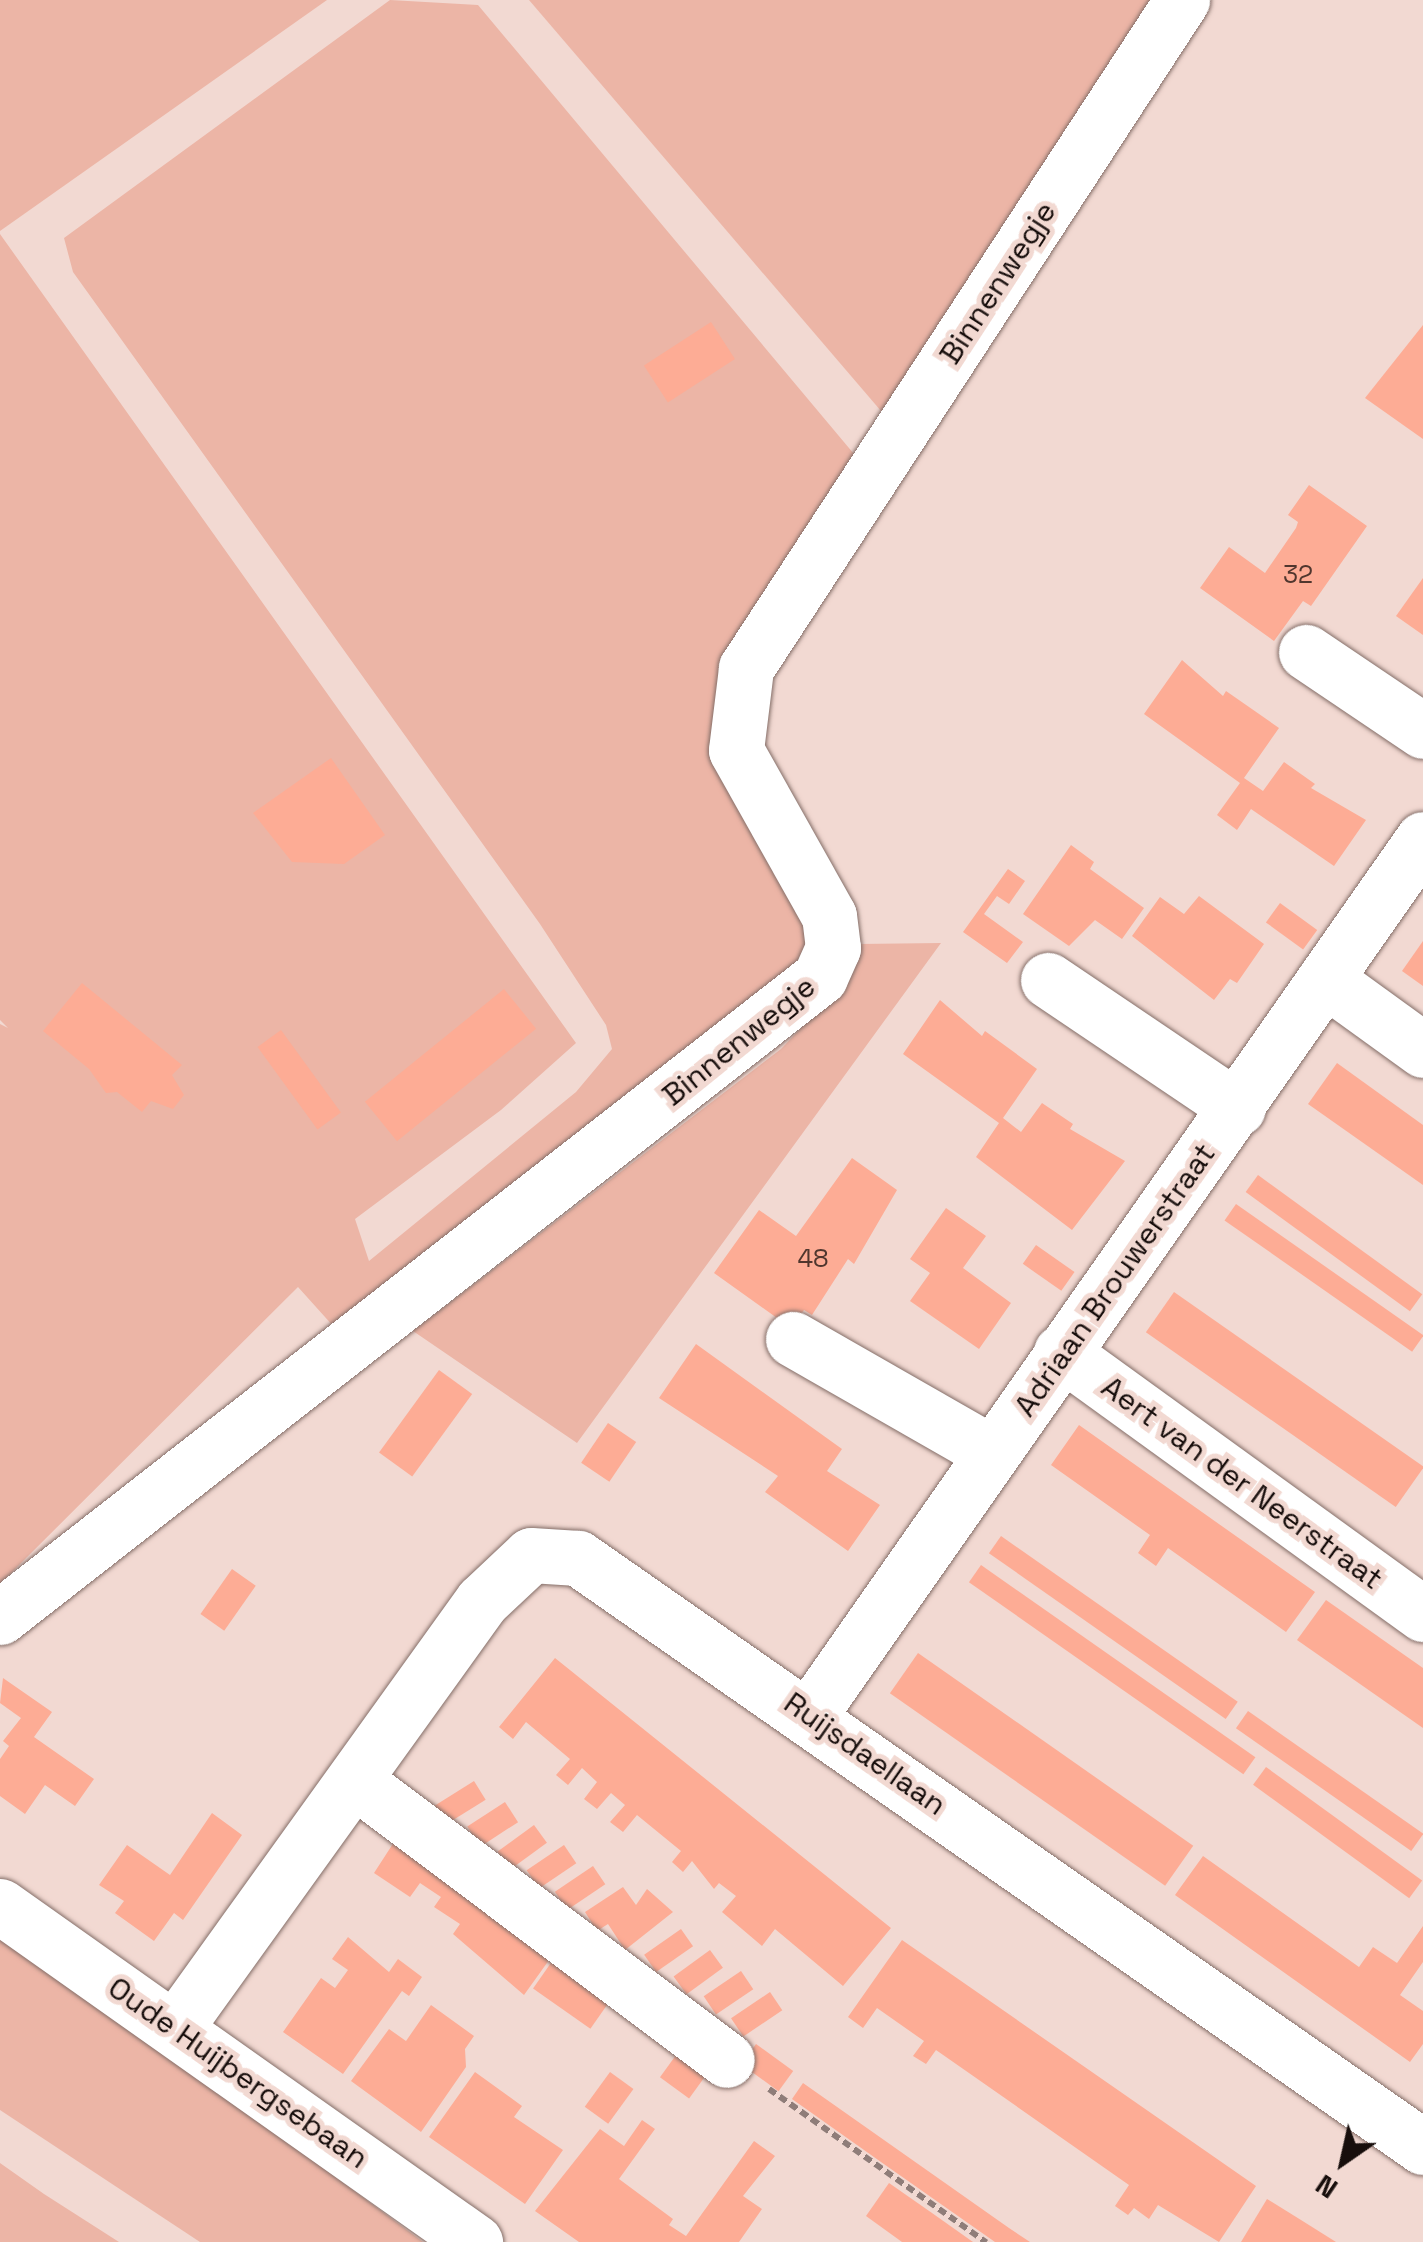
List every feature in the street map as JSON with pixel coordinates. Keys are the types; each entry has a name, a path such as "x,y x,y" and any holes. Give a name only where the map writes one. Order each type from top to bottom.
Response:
{"street":[{"name":"Binnenwegje","path":"0,1617 820,978 832,948 828,916 736,750 746,668 1182,0"},
{"path":"1306,652 1423,731"},
{"name":"Adriaan Brouwerstraat","path":"810,1714 1423,839"},
{"path":"1324,979 1423,1050"},
{"path":"1048,980 1238,1108"},
{"path":"793,1339 992,1454"},
{"name":"Aert van der Neerstraat","path":"1061,1352 1423,1614"},
{"name":"Ruijsdaellaan","path":"175,2028 482,1601 531,1555 578,1558 810,1714 1420,2138"},
{"path":"354,1780 727,2060"},
{"name":"Oude Huijbergsebaan","path":"0,1906 476,2242"}],"path":[{"path":"727,2060 986,2242"}],"shaded area":[{"path":"0,0 327,0 0,231"},
{"path":"390,0 478,5 859,460 722,713 818,917 815,963 343,1337 298,1287 0,1584 0,1024 8,1028 0,1020 0,234 576,1043 501,1110 355,1219 369,1261 576,1092 612,1049 606,1025 540,924 73,272 64,238"},
{"path":"529,0 1163,0 887,418"},
{"path":"941,943 577,1443 413,1331 781,1049 835,993 858,944"},
{"path":"0,1928 423,2242 200,2242 0,2110"},
{"path":"0,2163 44,2194 119,2242 0,2242"}],"building":[{"path":"711,322 735,359 668,402 644,366"},
{"path":"1423,325 1423,439 1365,398"},
{"path":"1309,485 1367,526 1311,606 1303,601 1274,641 1200,588 1229,547 1265,573 1296,528 1298,522 1288,515"},
{"path":"1423,578 1423,635 1396,616"},
{"path":"1182,660 1223,696 1226,691 1279,728 1244,778 1263,791 1284,762 1315,784 1311,788 1366,820 1334,866 1251,809 1237,830 1217,815 1240,783 1144,714"},
{"path":"331,758 385,835 344,864 292,862 253,813"},
{"path":"1071,845 1094,862 1090,869 1144,908 1122,939 1095,920 1069,946 1023,914"},
{"path":"1008,869 1025,881 1009,904 997,896 984,914 1023,942 1007,963 963,932"},
{"path":"1199,896 1264,944 1237,983 1230,979 1214,1000 1132,936 1160,897 1184,914"},
{"path":"1280,903 1317,930 1303,949 1266,922"},
{"path":"1423,941 1423,986 1402,971"},
{"path":"82,983 182,1065 172,1075 184,1095 173,1109 151,1101 142,1112 117,1092 106,1093 89,1069 43,1031"},
{"path":"504,989 536,1029 397,1141 365,1102"},
{"path":"940,1000 982,1036 985,1031 1037,1069 1003,1118 1021,1132 1042,1103 1073,1124 1070,1129 1125,1161 1072,1230 976,1157 999,1123 903,1054"},
{"path":"281,1030 341,1113 317,1130 258,1047"},
{"path":"1337,1063 1423,1125 1423,1185 1308,1104"},
{"path":"852,1158 897,1190 854,1264 848,1259 812,1315 804,1310 791,1328 714,1273 759,1210 796,1236"},
{"path":"1258,1175 1422,1294 1410,1311 1246,1192"},
{"path":"1236,1204 1423,1335 1412,1352 1225,1220"},
{"path":"946,1208 986,1236 963,1268 1011,1303 979,1349 910,1301 930,1273 910,1259"},
{"path":"1036,1245 1075,1272 1061,1291 1023,1264"},
{"path":"1174,1292 1423,1466 1396,1507 1146,1332"},
{"path":"696,1344 842,1449 827,1471 880,1505 848,1551 765,1492 778,1476 659,1398"},
{"path":"439,1370 472,1394 412,1477 379,1453"},
{"path":"608,1423 636,1442 609,1482 581,1463"},
{"path":"1079,1425 1315,1592 1286,1632 1168,1548 1156,1566 1138,1553 1150,1535 1051,1465"},
{"path":"1001,1536 1238,1702 1226,1719 989,1553"},
{"path":"981,1565 1255,1757 1243,1774 969,1582"},
{"path":"232,1569 256,1586 224,1631 200,1614"},
{"path":"1326,1600 1423,1668 1423,1728 1297,1640"},
{"path":"918,1653 1193,1846 1165,1886 890,1693"},
{"path":"555,1658 891,1928 843,1986 775,1929 762,1946 722,1912 736,1896 719,1883 714,1889 692,1861 683,1872 672,1862 681,1851 637,1815 623,1832 610,1822 625,1805 611,1793 597,1809 584,1799 597,1782 582,1768 568,1785 556,1775 570,1759 526,1722 513,1739 499,1727"},
{"path":"3,1678 52,1712 34,1737 94,1779 75,1806 45,1785 25,1814 0,1796 0,1759 9,1746 3,1741 21,1718 0,1703"},
{"path":"1248,1711 1423,1834 1411,1851 1236,1728"},
{"path":"1266,1767 1422,1880 1409,1898 1253,1785"},
{"path":"474,1781 486,1800 447,1824 435,1805"},
{"path":"505,1802 518,1822 480,1847 467,1827"},
{"path":"212,1813 242,1835 183,1920 174,1913 154,1941 115,1913 124,1901 99,1885 127,1845 170,1875"},
{"path":"534,1825 547,1843 511,1869 498,1851"},
{"path":"398,1836 557,1949 524,1995 453,1934 460,1924 434,1907 441,1897 420,1883 410,1897 374,1873"},
{"path":"564,1845 576,1863 539,1888 527,1870"},
{"path":"1203,1856 1359,1967 1373,1947 1397,1963 1423,1926 1423,1962 1400,1995 1423,2011 1423,2044 1410,2062 1175,1895"},
{"path":"593,1866 605,1884 567,1910 555,1892"},
{"path":"623,1887 636,1905 647,1889 673,1912 625,1950 608,1924 597,1931 585,1912"},
{"path":"681,1929 693,1946 656,1972 644,1955"},
{"path":"348,1937 389,1972 398,1959 422,1977 409,1996 402,1991 343,2074 283,2032 321,1978 335,1988 348,1970 332,1959"},
{"path":"902,1940 1256,2186 1219,2242 1158,2205 1149,2219 1134,2208 1128,2215 1115,2206 1129,2185 936,2050 926,2064 913,2056 924,2041 877,2008 863,2028 848,2017"},
{"path":"560,1950 617,1990 590,2029 533,1989"},
{"path":"710,1950 723,1968 687,1994 674,1976"},
{"path":"741,1971 753,1989 716,2014 704,1996"},
{"path":"770,1992 782,2010 743,2037 731,2018"},
{"path":"431,2005 474,2036 465,2049 466,2067 421,2132 351,2081 389,2029 406,2041"},
{"path":"687,2040 716,2061 689,2098 660,2077"},
{"path":"756,2044 793,2071 779,2091 741,2064"},
{"path":"475,2072 522,2106 514,2117 563,2150 525,2204 429,2137"},
{"path":"610,2072 633,2089 608,2124 585,2107"},
{"path":"803,2083 1030,2242 995,2242 792,2099"},
{"path":"642,2120 655,2129 619,2179 673,2219 669,2225 686,2236 754,2141 775,2156 743,2196 762,2209 739,2242 579,2242 535,2211 600,2129 624,2146"},
{"path":"889,2183 973,2242 902,2242 866,2216"},
{"path":"1267,2199 1301,2220 1336,2242 1241,2242"}]}
